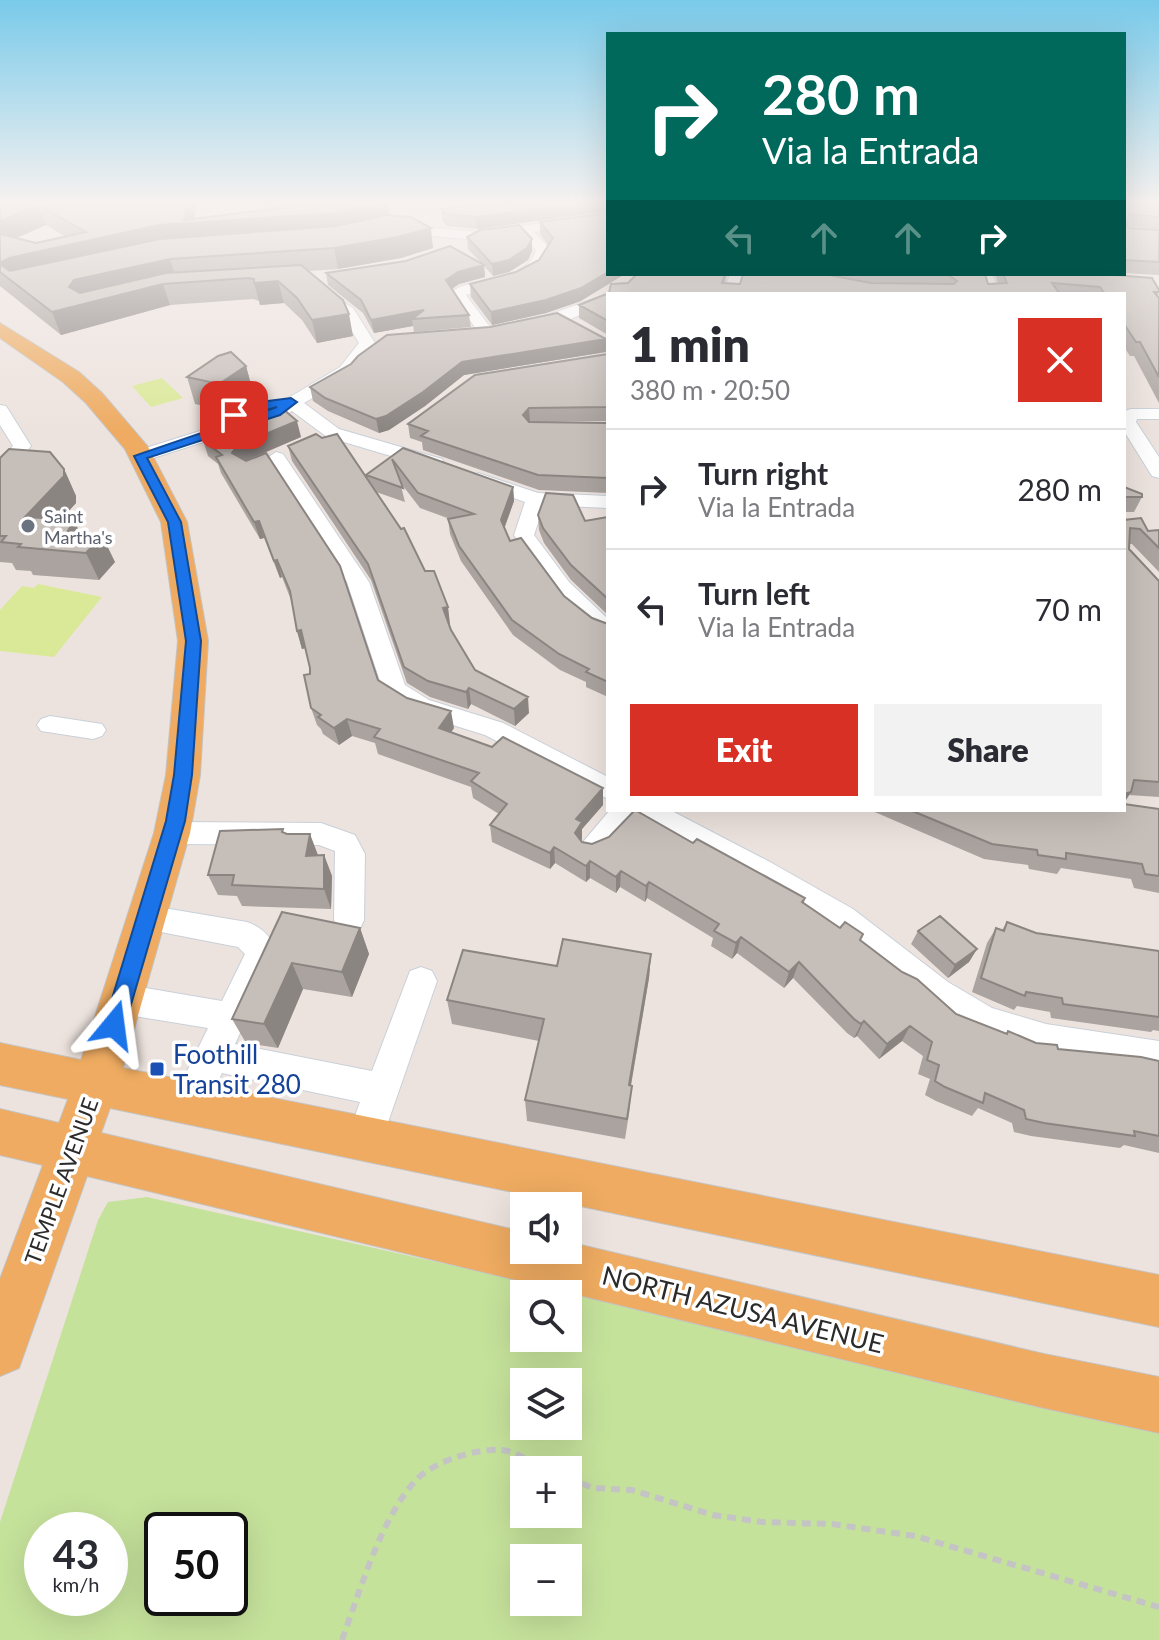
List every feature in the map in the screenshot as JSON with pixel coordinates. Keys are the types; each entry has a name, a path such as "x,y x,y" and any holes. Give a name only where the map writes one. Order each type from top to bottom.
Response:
{"main road":[{"name":"TEMPLE AVENUE","path":"0,329 71,377 94,398 138,451 174,522 193,641 183,775 172,833 96,1084 0,1349"},
{"path":"0,1064 1159,1301"},
{"name":"NORTH AZUSA AVENUE","path":"0,1132 1028,1378 1159,1405"}],"street":[{"path":"138,451 268,404 291,402 346,371 374,342 358,320 339,303 318,291 318,279"},
{"path":"510,279 457,293 491,331 561,318 606,299"},
{"path":"561,318 584,331"},
{"path":"291,402 333,433 382,446 536,499 606,502"},
{"path":"0,410 22,446 0,473"},
{"path":"1159,414 1131,414 1127,422 1159,472"},
{"path":"382,446 404,431"},
{"path":"333,433 286,454 358,582 394,690 420,706 494,729 606,788"},
{"path":"536,499 524,535 550,575 590,619 606,629"},
{"path":"50,725 93,730"},
{"path":"592,848 625,812"},
{"path":"650,812 822,906 869,937 931,988 978,1018 1031,1037 1159,1057"},
{"path":"172,833 321,834 345,843 351,854 349,920"},
{"path":"146,918 247,935 262,951 190,1102"},
{"path":"365,1138 421,981"},
{"path":"122,999 231,1017"},
{"path":"213,1055 382,1090"}],"path":[{"path":"342,1640 384,1540 402,1502 419,1476 474,1451 506,1450 518,1456"},
{"path":"582,1484 593,1488 632,1490 713,1515 762,1522 832,1524 915,1536 1159,1607"}],"green space":[{"path":"162,378 183,398 151,407 132,386"},
{"path":"38,584 102,597 54,657 0,651 0,610 22,586 34,588"},
{"path":"147,1197 517,1280 510,1280 510,1352 582,1352 582,1295 1159,1424 1159,1640 0,1640 0,1522 98,1220 108,1202"}],"building":[{"path":"8,279 81,279 74,280 69,287 80,293 142,279 240,279 163,284 52,312"},
{"path":"251,279 317,279 343,300 349,314 312,320 297,298 278,281 254,283"},
{"path":"333,279 448,279 446,280 469,315 412,319 424,310 371,320 361,300"},
{"path":"491,279 597,279 581,288 546,300 491,312 470,284"},
{"path":"632,279 723,279 722,283 740,284 742,279 848,279 871,283 954,284 957,281 953,279 986,279 988,284 1007,283 1005,279 1152,279 1159,290 1154,292 1159,298 1159,377 1140,342 1136,342 1126,327 1126,292 1104,292 1100,287 1052,283 1059,292 609,292 611,284 628,283"},
{"path":"606,294 606,320 579,305"},
{"path":"557,313 606,339 462,362 423,392 376,419 325,398 310,387 351,364 387,335 490,327"},
{"path":"231,352 246,366 219,384 187,377 218,356"},
{"path":"606,354 606,407 529,408 523,415 529,422 606,423 606,478 538,475 421,436 428,431 408,424 475,375"},
{"path":"282,408 297,421 237,446 232,453 246,461 266,453 340,566 378,680 407,698 451,711 439,728 492,747 503,737 603,788 576,819 582,822 575,833 582,842 592,844 609,837 633,812 639,812 693,843 697,839 805,898 802,902 840,928 845,922 863,934 860,940 902,972 917,979 956,1014 1036,1043 1057,1045 1058,1049 1159,1061 1159,1136 1134,1131 1135,1136 1026,1119 1024,1110 985,1093 983,1103 945,1087 935,1081 939,1065 927,1060 932,1042 910,1026 887,1044 864,1021 861,1024 854,1019 799,962 789,972 741,937 736,943 714,931 719,924 649,882 646,886 621,871 616,877 590,861 586,866 554,847 550,853 490,825 507,804 471,781 479,773 374,737 380,729 347,719 334,728 318,717 321,715 311,708 304,675 310,674 310,668 301,630 297,631 290,591 277,560 274,561 259,521 254,522 216,457 222,455 203,440"},
{"path":"316,434 322,438 337,434 401,529 404,528 425,571 434,571 448,607 443,608 451,630 475,670 528,697 514,709 469,688 466,692 428,681 404,667 368,564 288,446"},
{"path":"403,448 513,487 501,520 510,541 521,538 564,596 592,618 606,623 606,681 586,672 589,669 559,654 512,620 459,546 448,519 474,514 418,493 392,459 403,488 366,475"},
{"path":"9,449 50,452 64,469 64,476 25,517 74,520 68,531 102,535 86,553 18,547 21,544 1,542 6,536 0,536 0,458"},
{"path":"1126,488 1142,494 1142,497 1126,497"},
{"path":"546,493 573,495 585,521 606,517 606,597 571,565 543,528 538,515"},
{"path":"1141,518 1148,531 1159,530 1159,548 1140,529 1130,528 1129,549 1159,581 1159,782 1134,780 1131,792 1126,793 1126,520"},
{"path":"1126,804 1159,809 1159,876 1145,874 1142,864 1066,853 1066,859 1038,855 1037,850 992,844 915,812 1126,812"},
{"path":"283,829 282,832 287,834 310,834 306,856 324,855 324,889 232,885 234,875 208,875 220,831"},
{"path":"282,912 360,928 342,972 292,963 264,1024 232,1019"},
{"path":"940,916 977,949 955,965 918,931"},
{"path":"1007,922 1036,933 1159,951 1159,1017 1063,1004 1062,998 1026,992 1025,996 981,978 996,928 1004,931"},
{"path":"563,939 651,954 629,1085 632,1086 627,1119 525,1100 544,1019 447,1000 463,950 557,966"}],"place":[{"name":"Saint Martha's","path":"28,526"},
{"name":"Foothill Transit 280","path":"157,1069"}],"route":[{"path":"114,1025 175,821 183,775 193,641 174,522 140,456 276,413 291,402 268,404 234,415"}]}
